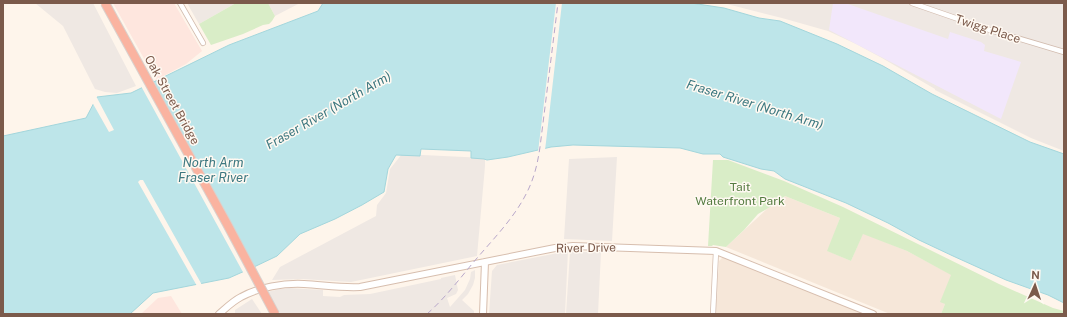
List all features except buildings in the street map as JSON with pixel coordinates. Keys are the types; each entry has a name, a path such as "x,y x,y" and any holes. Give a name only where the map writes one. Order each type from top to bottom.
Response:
{"highway":[{"name":"Oak Street Bridge","path":"100,3 270,314"},
{"name":"Oak Street Bridge","path":"105,3 275,314"}],"street":[{"path":"180,3 203,43"},
{"name":"Twigg Place","path":"912,3 1004,34 1064,52"},
{"name":"River Drive","path":"219,314 240,297 267,287 293,284 336,287 360,286 564,246 716,251 873,314"},
{"path":"713,314 716,251"},
{"path":"483,314 485,262"}],"shaded area":[{"path":"35,3 93,3 136,86 117,93 95,89 63,26"},
{"path":"113,3 174,3 202,51 186,64 156,80"},
{"path":"187,3 236,3 199,24"},
{"path":"268,3 300,3 275,16"},
{"path":"723,3 1064,3 1064,151 1031,138 935,90 882,58 828,31"},
{"path":"833,3 845,3 948,39 950,32 981,42 985,45 984,51 1021,62 1001,119 829,30"},
{"path":"402,154 485,158 477,256 351,282 302,279 272,280 280,267 376,216 377,205 386,193 390,169"},
{"path":"617,157 612,241 564,239 569,159"},
{"path":"785,196 840,218 828,251 851,261 863,233 907,251 952,275 941,301 945,304 941,314 890,314 726,247 768,208"},
{"path":"568,251 565,314 489,314 492,271 497,265"},
{"path":"570,252 601,252 598,314 566,314"},
{"path":"722,258 727,258 869,314 715,314 719,261"},
{"path":"475,270 473,285 468,294 462,300 474,311 474,314 277,314 267,292 289,288 323,290 323,296 340,297 344,295 370,294 455,275 458,290 456,294 447,298 450,307 465,290 470,279 471,272"},
{"path":"171,296 182,314 141,314 158,298"},
{"path":"252,299 262,314 235,314 235,310"}],"green space":[{"path":"236,3 268,3 275,16 269,24 211,45 199,24"},
{"name":"Tait Waterfront Park","path":"713,160 728,160 784,181 843,207 999,284 1053,308 1064,311 1064,314 941,314 945,304 940,302 951,275 907,251 863,234 851,261 827,251 840,218 785,196 777,203 758,214 726,247 713,245 708,246"}],"water":[{"name":"North Arm Fraser River","path":"323,3 691,3 724,8 759,18 780,21 837,44 883,66 932,94 1030,142 1064,154 1064,303 1048,295 1006,280 953,256 846,203 785,179 774,171 761,169 723,157 720,154 703,154 680,148 573,145 551,147 508,157 487,160 471,158 471,151 421,149 420,156 396,155 388,169 384,192 335,219 300,234 277,256 229,278 153,293 130,314 3,314 3,136 86,118 97,97 131,93 229,45 318,11"}],"pier":[{"path":"556,3 562,3 546,142 545,150 538,152"},
{"path":"152,81 255,269 244,274 141,86"},
{"path":"96,96 114,130 109,132 92,102"},
{"path":"143,180 202,285 197,286 138,182"}],"railway":[{"path":"427,314 451,290 503,228 524,199 531,183 536,168 540,147 558,3"}],"water label":[{"name":"Fraser River (North Arm)","path":"755,104"},
{"name":"Fraser River (North Arm)","path":"328,110"}]}
